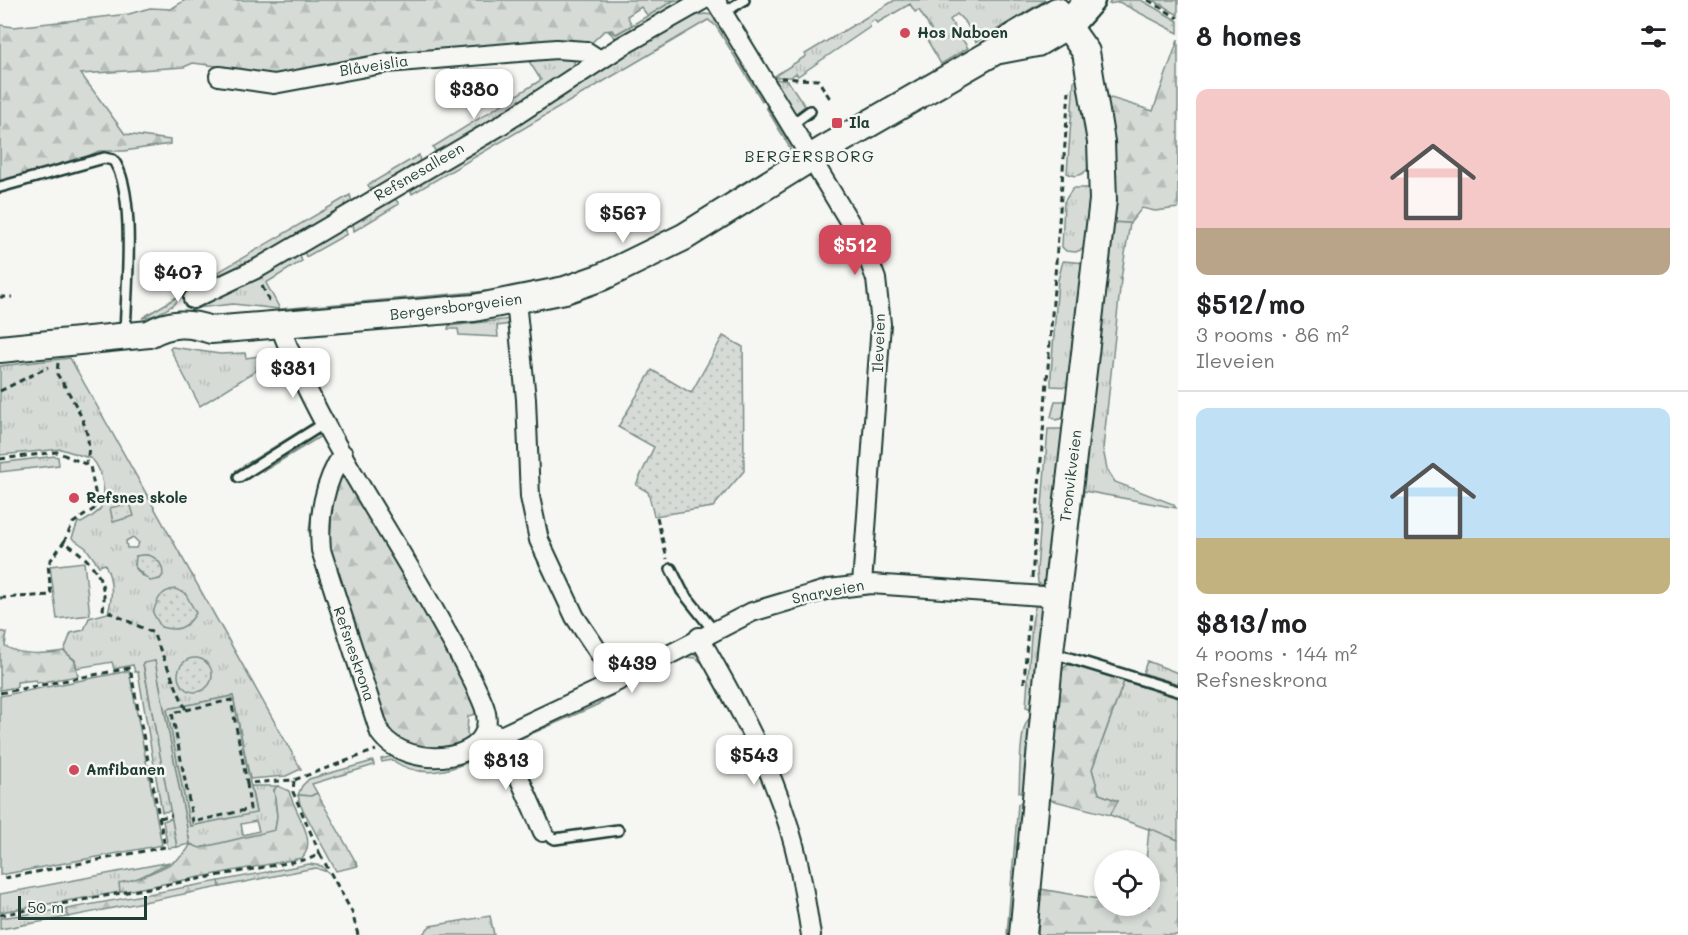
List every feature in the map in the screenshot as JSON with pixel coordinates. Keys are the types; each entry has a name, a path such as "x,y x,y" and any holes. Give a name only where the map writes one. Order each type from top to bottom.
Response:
{"main road":[{"path":"1066,11 1090,0"}],"street":[{"name":"Refsnesalleen","path":"193,299 260,267 498,127 600,60 703,0"},
{"name":"Ileveien","path":"719,7 863,244 876,279 880,299 877,404 862,584"},
{"name":"Bergersborgveien","path":"137,335 164,339 196,337 211,330 277,318 474,308 565,290 644,258 684,237 811,157 996,50 1016,49 1037,43 1066,11"},
{"name":"Tronvikveien","path":"1023,935 1050,652 1103,200 1096,100 1086,52 1066,11"},
{"name":"Blåveislia","path":"219,76 274,84 387,63 548,50 586,51 600,60"},
{"path":"516,301 526,399 530,496 539,540 575,617 618,681"},
{"path":"277,318 325,423 417,578 475,683 494,733 543,832"},
{"path":"0,349 137,335"},
{"name":"Refsneskrona","path":"343,454 330,480 322,505 319,529 321,550 327,576 380,733 390,746 404,753 432,758 471,747 494,733"},
{"name":"Snarveien","path":"494,733 618,681 706,634 779,602 829,589 862,584 1057,597"},
{"path":"706,634 783,812 802,882 811,935"}],"lane":[{"path":"719,7 744,0"},
{"path":"791,125 810,111"},
{"path":"0,188 104,158 112,160 122,175 137,335"},
{"path":"239,477 325,423"},
{"path":"671,569 706,634"},
{"path":"1050,652 1178,691"},
{"path":"543,832 555,839 618,830"}],"path":[{"path":"1148,0 1178,18"},
{"path":"762,78 818,80 831,100"},
{"path":"1023,690 1070,88"},
{"path":"260,267 262,286 277,318"},
{"path":"0,297 12,297"},
{"path":"61,356 58,361 57,374 68,389 87,435 90,455 86,463"},
{"path":"0,391 58,361"},
{"path":"0,459 57,452 86,463 94,477 97,502 94,509 73,523 64,542 48,564 51,595 0,598"},
{"path":"657,517 671,569"},
{"path":"64,542 91,562 102,584 103,609 153,633 186,710"},
{"path":"0,693 130,668 165,847 0,879"},
{"path":"231,700 247,783 250,810 193,822 172,713 231,700"},
{"path":"247,783 294,780 370,753"},
{"path":"294,780 292,792 320,854 352,912 358,935"},
{"path":"160,818 172,815"},
{"path":"0,915 296,863 320,854"}],"green space":[{"path":"185,0 674,0 648,16 641,7 627,16 632,25 616,34 612,30 604,31 588,46 369,61 353,60 340,68 270,79 216,71 216,66 193,63 184,67 81,74 125,134 170,140 170,144 124,151 99,151 77,161 0,182 0,25 14,27 129,14 150,8 171,9"},
{"path":"674,0 689,0 619,41 608,31 617,34"},
{"path":"895,0 1046,0 976,42 966,23 957,14 950,20 968,48 941,64 926,38 933,33 919,10 915,12 910,4 877,23 874,20 869,24 870,27 798,76 796,73 791,77 773,77 806,56 805,54"},
{"path":"1111,0 1141,0 1178,21 1178,33 1119,2 1109,4"},
{"path":"1153,0 1178,0 1178,15"},
{"path":"713,15 718,20 764,100 762,101 716,26 708,20 412,194 409,185 688,17"},
{"path":"1178,40 1178,208 1155,211 1142,208 1130,223 1110,222 1104,104 1111,98 1153,111"},
{"path":"574,54 574,70 457,143 435,151 433,147 541,80 525,55"},
{"path":"775,79 788,81 805,106 796,113 791,113 771,81"},
{"path":"1082,79 1090,167 1082,174 1074,176 1067,173 1074,81"},
{"path":"768,106 794,147 791,156 728,192 788,156 790,148 766,107"},
{"path":"419,155 420,164 372,191 368,185"},
{"path":"1073,188 1088,188 1093,197 1085,248 1076,252 1066,251 1062,247 1064,202"},
{"path":"350,195 352,202 242,271 196,290 191,288"},
{"path":"393,196 399,204 354,231 353,223"},
{"path":"1110,222 1130,223 1121,279 1103,449 1107,469 1115,482 1173,504 1176,508 1084,491 1065,623"},
{"path":"343,228 347,234 306,257 304,251"},
{"path":"299,254 302,261 266,283 280,309 489,291 486,295 283,312 279,309 233,304 197,308 195,305"},
{"path":"1063,261 1086,263 1071,387 1051,386 1058,280"},
{"path":"182,294 176,303 165,310 142,318"},
{"path":"511,319 510,324 497,326 498,337 459,335 458,329 448,329 449,326"},
{"path":"723,336 743,347 744,471 713,507 654,516 648,492 636,485 654,447 618,427 652,370 691,393"},
{"path":"172,347 220,354 245,353 246,358 259,356 260,352 281,351 286,364 284,367 278,357 200,406 170,349"},
{"path":"70,358 301,769 286,776 250,779 233,696 167,709 190,826 256,812 251,786 278,786 274,790 277,816 275,830 268,834 199,848 190,844 155,661 143,664 171,811 162,812 138,672 135,672 133,665 114,669 112,662 77,668 75,660 64,651 71,633 84,630 89,618 108,613 110,606 111,582 105,564 99,566 86,548 72,538 78,522 81,523 100,509 104,497 103,483 99,469 92,459 61,449 0,455 0,366","holes":["133,537 139,543 136,548 127,548 126,541","147,555 142,576 135,567 136,556","256,821 259,831 243,835 241,824"]},
{"path":"292,375 315,423 314,426 235,471 313,423 289,376"},
{"path":"1055,401 1067,401 1068,417 1056,420 1051,417"},
{"path":"1048,429 1067,429 1048,581 1042,585 1038,583 1037,570"},
{"path":"319,434 325,434 333,454 313,530 309,532 312,507 331,454 321,436 262,472"},
{"path":"58,457 59,465 0,472 0,463"},
{"path":"348,479 439,630 479,713 468,716 467,733 472,741 463,746 419,753 385,730 324,531 337,480"},
{"path":"130,503 134,516 113,522 110,508"},
{"path":"136,556 151,556 160,563 163,575 160,579 150,581 135,567"},
{"path":"84,562 90,615 57,619 50,566"},
{"path":"175,589 185,593 196,613 182,628 161,627 153,613 156,604 163,594"},
{"path":"1036,603 1045,613 1032,709 1026,707 1032,622"},
{"path":"0,631 7,633 5,646 11,649 26,653 64,651 75,661 78,676 37,683 36,680 17,682 17,687 0,690"},
{"path":"690,653 700,656 735,723 703,664 696,658 684,657"},
{"path":"195,658 207,663 212,675 207,687 195,692 183,687 178,675 183,663"},
{"path":"155,661 190,844 177,847 143,663"},
{"path":"1147,661 1178,673 1178,684 1143,673"},
{"path":"1070,664 1124,681 1092,769 1099,794 1118,801 1110,815 1047,799 1062,672 1064,667"},
{"name":"Amfibanen","path":"129,671 162,845 0,875 0,696"},
{"path":"1124,681 1178,698 1178,840 1110,815 1118,801 1099,794 1092,769"},
{"path":"620,688 622,690 597,705 508,744 524,731"},
{"path":"233,696 256,813 190,826 167,709"},
{"path":"1029,719 1032,719 1024,795 1019,792 1021,753 1023,732"},
{"path":"494,744 502,747 461,765 434,772 406,768 392,760 382,762 381,759 393,756 451,760"},
{"path":"373,761 374,765 312,784 317,793 311,796 298,795 302,786 309,779"},
{"path":"278,786 289,791 306,834 308,843 302,858 120,892 119,883 170,864 186,851 190,844 200,848 275,830 277,816 274,789"},
{"path":"317,793 358,866 336,871 300,804 298,795 311,796"},
{"path":"1023,801 1016,935 1007,935 1018,804"},
{"path":"172,818 177,847 168,848 163,821"},
{"path":"1149,828 1178,840 1178,935 1038,935 1040,889 1094,898 1094,916 1160,916 1160,850 1147,850"},
{"path":"170,862 135,880 120,883 120,892 0,912 0,894"},
{"path":"309,864 322,866 327,872 316,868 220,887 219,881"},
{"path":"219,881 220,887 68,917 66,909"},
{"path":"66,909 68,917 0,929 0,918"},
{"path":"490,916 494,935 422,935 430,926"}],"place":[{"name":"Hos Naboen","path":"905,33"},
{"name":"Ila","path":"837,123"},
{"name":"Refsnes skole","path":"74,498"},
{"name":"Amfibanen","path":"74,770"}],"district":[{"name":"BERGERSBORG","path":"810,156"}]}
